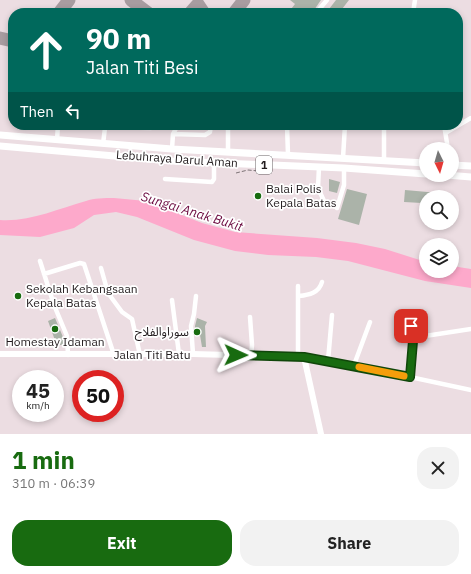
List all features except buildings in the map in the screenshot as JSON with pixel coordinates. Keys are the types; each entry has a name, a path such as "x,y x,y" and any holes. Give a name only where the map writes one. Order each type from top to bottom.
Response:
{"highway":[{"name":"Lebuhraya Darul Aman","path":"0,135 172,149 288,154 419,162"},
{"path":"56,140 56,150"},
{"name":"Lebuhraya Darul Aman","path":"0,146 172,161 344,168 419,173"},
{"path":"172,149 172,161"},
{"path":"459,165 471,166"},
{"path":"459,176 471,177"}],"main road":[{"name":"Jalan Titi Batu","path":"0,354 193,354 301,357"},
{"path":"301,357 320,434"}],"street":[{"path":"320,8 327,0"},
{"path":"56,140 57,130"},
{"path":"103,144 105,130"},
{"path":"172,149 173,134 175,130"},
{"path":"173,134 205,135 210,132 210,130"},
{"path":"228,130 228,152"},
{"path":"287,130 288,154"},
{"path":"343,158 345,130"},
{"path":"384,130 384,160"},
{"path":"447,142 446,132 450,130"},
{"path":"165,179 212,182 214,179 214,163"},
{"path":"319,167 318,188 324,201"},
{"path":"337,208 344,185 344,168"},
{"path":"40,261 54,306 67,336 68,355"},
{"path":"44,274 80,263 84,264 114,355"},
{"path":"101,268 108,293 122,312 132,319 140,355"},
{"path":"299,296 309,295 316,291 321,286 322,282"},
{"path":"298,286 301,357 354,366 471,390"},
{"path":"193,354 190,326 194,314 196,296"},
{"path":"172,300 179,354"},
{"path":"328,361 332,315"},
{"path":"250,317 252,345 251,356"},
{"path":"410,377 412,372 411,318"},
{"path":"354,366 370,322"},
{"path":"412,338 471,329"}],"path":[{"path":"236,173 248,170 251,172 264,170"}],"shaded area":[{"name":"Sungai Anak Bukit","path":"99,198 146,201 202,223 235,232 317,238 356,243 385,249 419,260 419,278 459,278 459,267 471,269 471,288 425,281 348,261 235,251 194,240 137,217 116,212 94,215 74,228 40,237 0,235 0,220 33,217"}],"taxiway":[{"path":"63,8 69,0"},
{"path":"131,0 141,8"},
{"path":"238,8 244,0"},
{"path":"194,8 198,4 201,8"},
{"path":"0,38 8,40"}],"slow traffic":[{"path":"359,367 404,376"}],"place":[{"name":"Balai Polis Kepala Batas","path":"258,196"},
{"name":"Sekolah Kebangsaan Kepala Batas","path":"18,296"},
{"name":"Homestay Idaman","path":"55,329"},
{"name":"سوراوالفلاح","path":"197,332"}],"route":[{"path":"236,355 304,357 410,377 412,372 413,341 411,326"}]}
